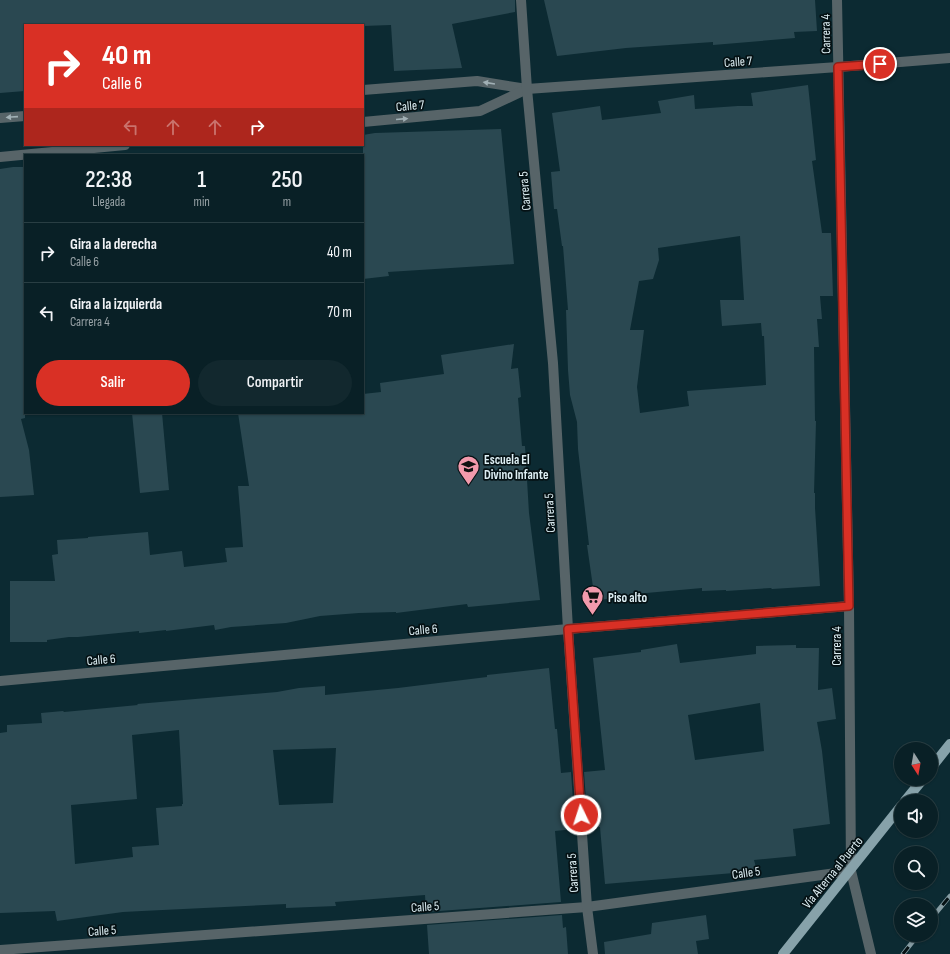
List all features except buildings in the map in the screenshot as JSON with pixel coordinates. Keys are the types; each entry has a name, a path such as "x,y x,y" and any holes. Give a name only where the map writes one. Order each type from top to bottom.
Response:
{"main road":[{"path":"938,759 950,744"},
{"path":"911,794 917,786"},
{"name":"Vía Alterna al Puerto","path":"783,954 851,871 894,815"}],"street":[{"name":"Carrera 5","path":"521,0 527,89 553,363 568,629 587,907 593,954"},
{"name":"Carrera 4","path":"837,0 849,606 851,871 871,954"},
{"name":"Calle 7","path":"364,90 477,81 527,89 950,58"},
{"name":"Calle 7","path":"364,122 480,111 527,89"},
{"path":"0,118 24,116"},
{"path":"31,154 115,146"},
{"path":"0,157 24,155"},
{"name":"Calle 6","path":"0,681 568,629 849,606"},
{"name":"Calle 5","path":"0,950 587,907 851,871"}],"railway":[{"path":"938,911 950,896"},
{"path":"903,954 912,942"}],"place":[{"name":"Escuela El Divino Infante","path":"469,486"},
{"name":"Piso alto","path":"593,616"}],"route":[{"path":"581,815 568,629 849,606 838,67 880,64"}]}
